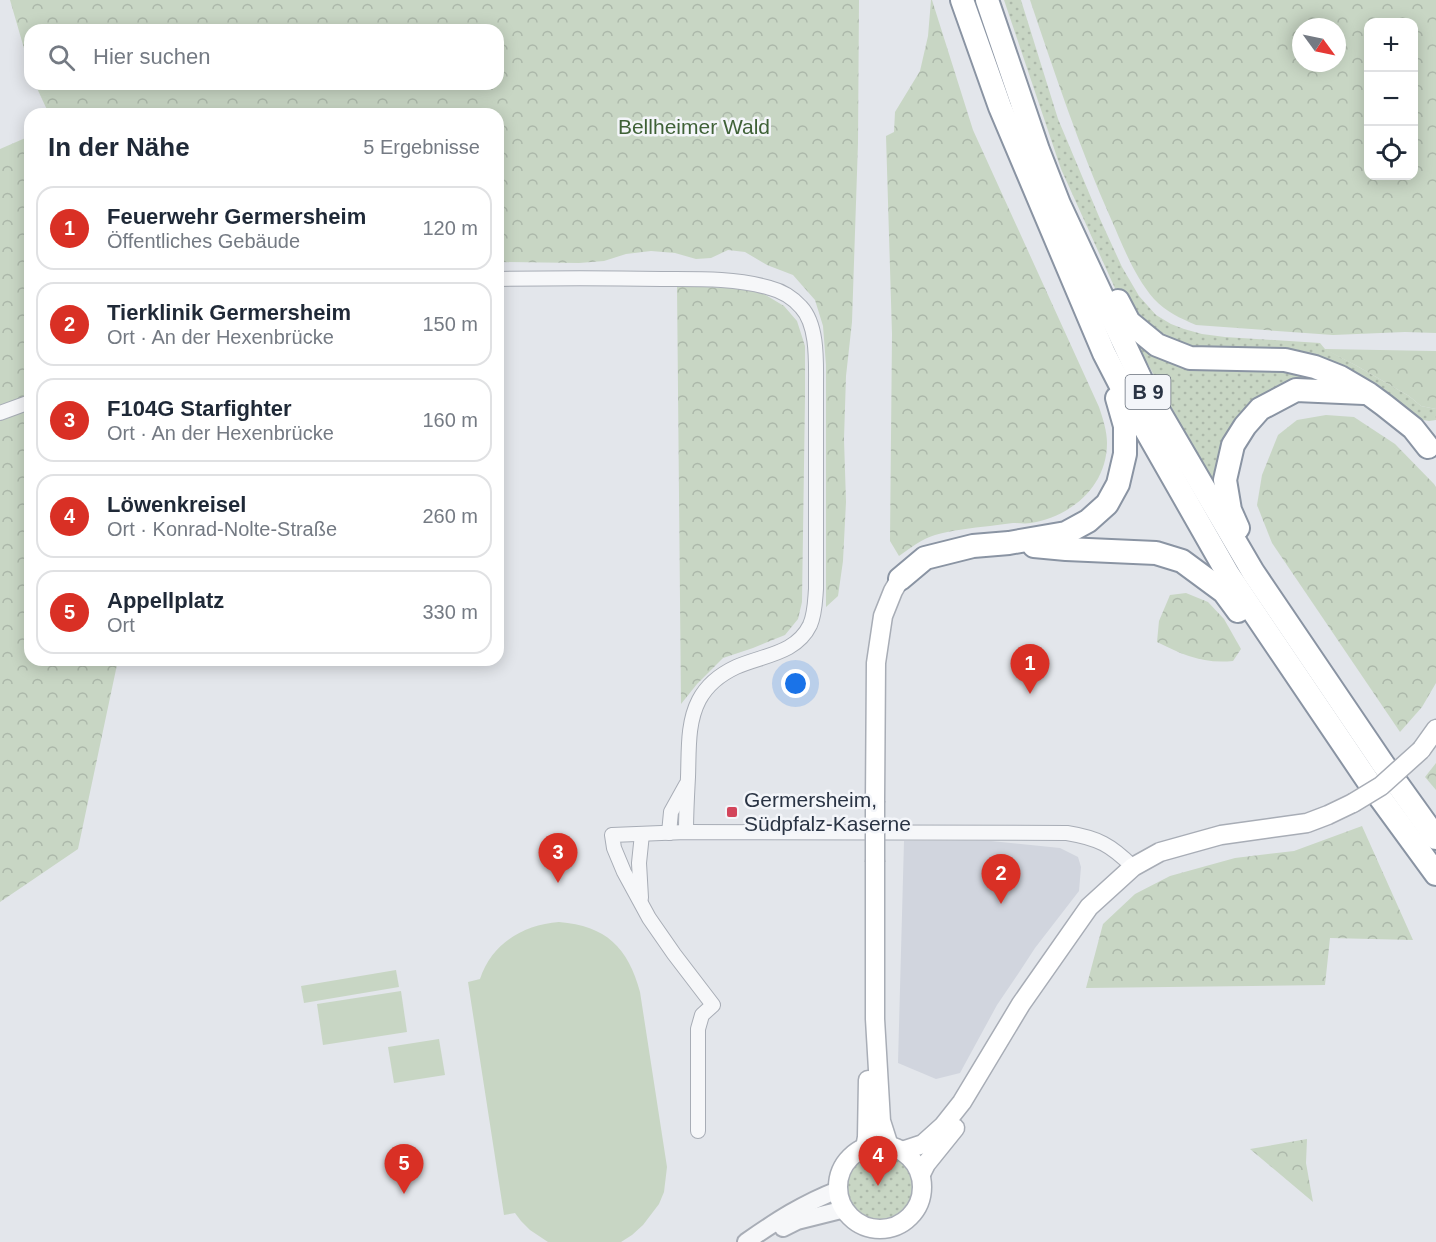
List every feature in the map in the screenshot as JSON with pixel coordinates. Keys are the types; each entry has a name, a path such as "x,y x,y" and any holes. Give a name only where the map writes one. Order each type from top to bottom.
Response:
{"highway":[{"name":"B 9","path":"962,0 1000,107 1104,353 1122,388 1228,574 1368,782 1436,874"},
{"name":"B 9","path":"987,0 1038,150 1059,204 1143,384 1253,572 1436,838"},
{"name":"B 9","path":"1059,204 1071,208 1129,322 1156,345 1190,358 1285,360 1315,367 1340,377 1369,394 1413,428 1432,454"},
{"name":"B 9","path":"900,579 925,558 973,546 1009,543 1066,533 1088,521 1107,504 1118,484 1125,454 1125,426 1104,353"},
{"name":"B 9","path":"1253,572 1230,510 1225,480 1233,445 1245,426 1260,409 1296,390 1369,394"},
{"name":"B 9","path":"1009,543 1066,549 1156,553 1182,561 1224,592 1251,629 1292,669"}],"main road":[{"name":"B 9","path":"900,579 882,616 876,663 875,1019 881,1121 896,1148 910,1157 921,1174"},
{"path":"1002,1034 980,1087 968,1109 926,1164 921,1174 921,1196 918,1207 890,1235 881,1229 870,1235 851,1217 840,1200 838,1190 844,1165 853,1155 865,1148 877,1145 896,1148 923,1144 943,1126 962,1102 1002,1034 1021,1004 1089,907 1133,867 1160,852 1221,835 1307,823 1328,816 1381,786 1420,750 1436,729"},
{"name":"B 9","path":"865,1148 868,1081 875,1019"}],"street":[{"path":"504,279 710,279 746,283 772,288 783,293 802,308 810,321 815,353 816,386 814,613 803,636 788,649 735,668 719,677 698,701 690,729 687,832"},
{"path":"2,412 24,404"},
{"path":"669,833 671,812 688,780"},
{"path":"698,1131 698,1029 702,1015 713,1005 659,933 641,903 624,872 614,848 612,835 687,832 1067,833 1089,837 1104,843 1133,867"},
{"path":"641,903 639,863 642,834"},
{"path":"746,1242 794,1210 838,1190"},
{"path":"755,1242 797,1221 845,1209"}],"shaded area":[{"path":"904,841 991,841 1060,848 1078,857 1081,867 1079,891 1035,948 997,1005 960,1073 936,1079 898,1063"}],"green space":[{"name":"Bellheimer Wald","path":"10,0 859,0 858,143 852,322 846,376 844,439 846,502 843,561 838,596 826,607 826,365 823,326 815,300 793,275 767,265 745,252 728,250 711,258 696,259 675,253 651,251 626,254 604,261 579,263 504,262 504,108 46,108 38,90 504,90 504,24 24,24 24,48"},
{"path":"931,0 973,130 1099,407 1106,430 1107,443 1101,473 1094,485 1073,506 1060,514 1031,523 969,528 935,535 921,541 899,556 890,541 892,334 886,136 894,132 895,112 920,71 928,36"},
{"path":"1004,0 1021,0 1058,119 1100,219 1122,267 1139,296 1156,315 1171,324 1202,334 1320,343 1325,349 1409,396 1421,406 1436,409 1436,420 1423,420 1411,414 1369,383 1180,350 1123,306 1061,169"},
{"path":"1030,0 1436,0 1436,333 1333,335 1196,325 1163,308 1141,281 1120,240 1099,192"},
{"path":"24,139 24,666 117,666 78,849 0,902 0,149"},
{"path":"677,286 737,288 764,294 784,306 797,321 805,346 802,602 798,619 785,635 723,658 681,704"},
{"path":"1135,340 1332,378 1275,391 1218,494"},
{"path":"1324,349 1436,351 1436,409 1421,406 1409,396"},
{"path":"1326,415 1354,417 1395,444 1436,487 1436,683 1422,707 1400,732 1272,543 1257,505 1262,475 1278,435 1297,420"},
{"path":"1186,593 1208,602 1224,619 1241,649 1233,661 1222,662 1194,658 1157,642 1159,621 1170,595"},
{"path":"1436,763 1436,790 1425,777"},
{"path":"1362,826 1413,940 1330,938 1325,985 1086,988 1103,924 1135,894 1170,876 1235,858 1294,851"},
{"path":"559,922 590,928 613,942 629,963 640,992 667,1167 664,1192 659,1204 643,1225 621,1242 548,1242 530,1230 515,1213 504,1215 468,982 480,979 492,955 510,938 533,927"},
{"path":"396,970 399,987 304,1003 301,986"},
{"path":"401,991 407,1032 323,1045 317,1004"},
{"path":"439,1039 445,1075 394,1083 388,1047"},
{"path":"1307,1139 1306,1163 1313,1202 1250,1149"},
{"path":"880,1153 893,1156 903,1163 910,1173 913,1186 910,1199 903,1209 893,1216 880,1219 867,1216 857,1209 850,1199 847,1186 850,1173 857,1163 867,1156"}],"place":[{"name":"Feuerwehr Germersheim","path":"1030,694"},
{"name":"Germersheim, Südpfalz-Kaserne","path":"732,812"},
{"name":"F104G Starfighter","path":"558,883"},
{"name":"Tierklinik Germersheim","path":"1001,904"},
{"name":"Löwenkreisel","path":"878,1186"},
{"name":"Appellplatz","path":"404,1194"}]}
